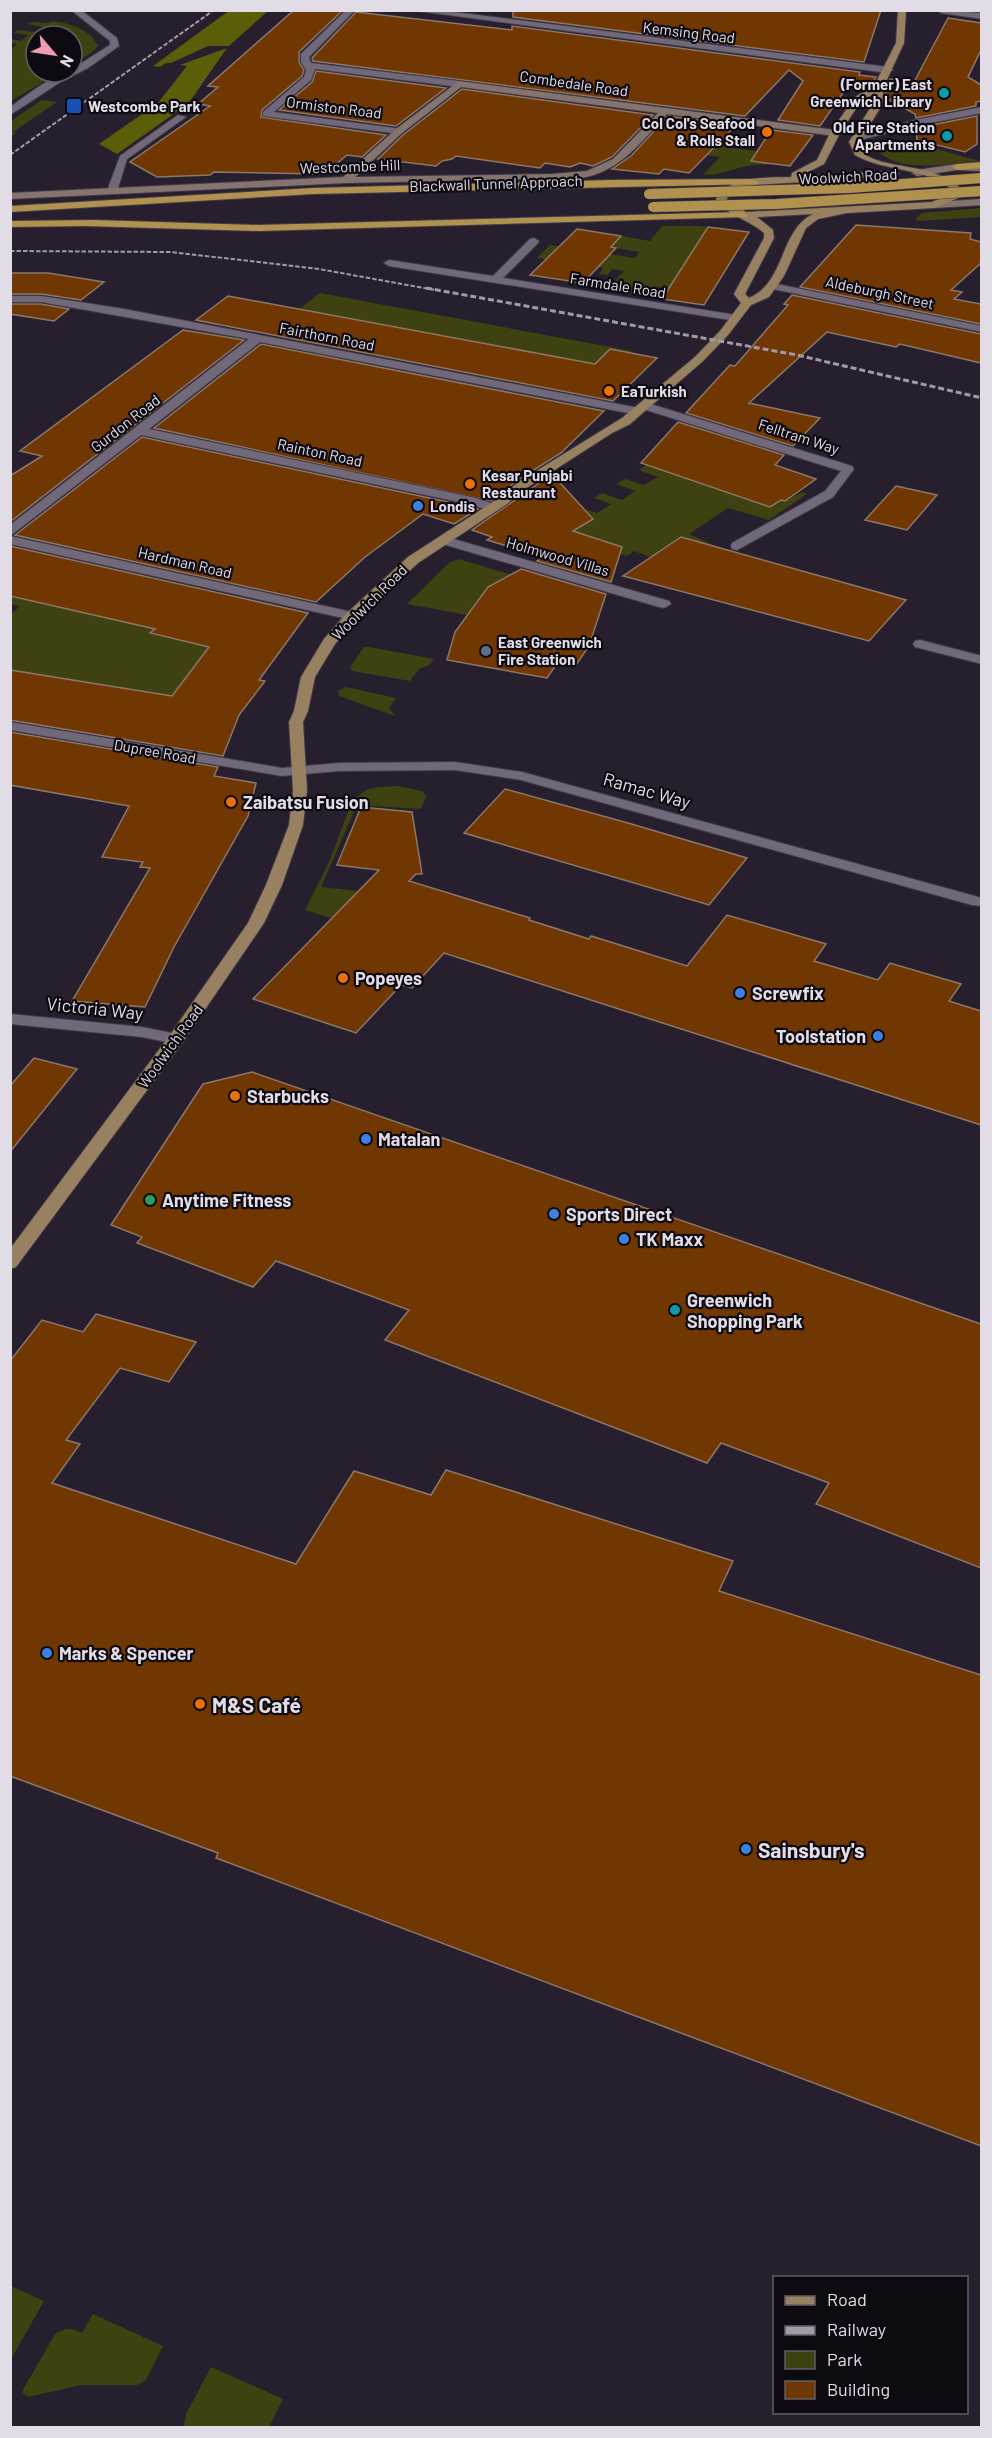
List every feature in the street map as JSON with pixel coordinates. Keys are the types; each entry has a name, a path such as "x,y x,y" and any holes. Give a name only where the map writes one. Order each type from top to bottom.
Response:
{"highway":[{"path":"569,176 612,183"},
{"path":"637,195 849,188 981,178"},
{"path":"10,210 313,191 612,183 753,182"},
{"name":"Blackwall Tunnel Approach","path":"10,224 836,202 981,191"},
{"path":"10,210 289,204"},
{"path":"81,223 259,228 743,215"}],"main road":[{"name":"Woolwich Road","path":"778,180 803,173 821,162 835,133 858,99 878,88 888,70 902,34 902,10"},
{"name":"Woolwich Road","path":"743,215 934,205 954,196 957,190 946,181 865,159 855,148 856,138 879,102 878,88"},
{"name":"Woolwich Road","path":"747,303 740,294 769,238 769,232 758,222 733,210 721,199 723,193 731,188 753,182 917,172"},
{"name":"Woolwich Road","path":"10,1263 176,1039 256,923 274,885 296,825 300,771 296,722 301,711 308,677 329,642 352,616 402,568 493,508 515,490 608,430 626,422 699,359 747,303 765,295 779,276 802,226 815,217 845,210"}],"street":[{"path":"10,112 59,79 85,66 115,46 114,40 75,10"},
{"name":"Ormiston Road","path":"351,10 307,52 304,59 311,74 308,78 266,114 399,131"},
{"name":"Kemsing Road","path":"414,10 888,70"},
{"path":"942,10 981,16"},
{"name":"Combedale Road","path":"308,66 325,66 835,133"},
{"path":"346,180 399,131 459,84"},
{"path":"856,138 981,110"},
{"name":"Westcombe Hill","path":"10,196 346,180 569,176 595,172 611,165 665,111"},
{"path":"112,191 123,158 181,117"},
{"path":"917,172 957,167 981,167"},
{"path":"934,205 981,202"},
{"path":"495,280 534,241"},
{"name":"Farmdale Road","path":"389,262 736,318"},
{"name":"Aldeburgh Street","path":"772,286 981,329"},
{"name":"Fairthorn Road","path":"10,299 41,299 641,409"},
{"name":"Gurdon Road","path":"10,532 258,338"},
{"name":"Felltram Way","path":"641,409 848,469 829,494 737,546"},
{"name":"Rainton Road","path":"139,431 477,502 493,508"},
{"name":"Hardman Road","path":"10,540 352,616"},
{"name":"Holmwood Villas","path":"443,540 664,603"},
{"path":"920,644 981,660"},
{"name":"Dupree Road","path":"10,726 282,772 300,771"},
{"name":"Ramac Way","path":"300,771 339,767 454,766 522,776 976,902"},
{"name":"Victoria Way","path":"10,1019 142,1032 176,1039"}],"green space":[{"path":"52,21 68,24 27,24"},
{"path":"18,30 24,31 24,34 13,33"},
{"path":"84,31 95,40 98,46 84,57"},
{"path":"11,39 21,41 24,39 24,84 40,84 11,101 11,49 17,44 11,43"},
{"path":"42,100 57,102 13,132 16,133 11,137 11,121"},
{"path":"704,139 733,143 730,148 765,152 768,162 766,165 750,165 703,175 720,157 649,147"},
{"path":"909,141 979,161 920,166 905,164 880,153 870,143"},
{"path":"981,208 981,217 917,221 916,218 922,213"},
{"path":"662,226 724,229 669,289 658,287 654,292 648,291 644,296 606,290 624,271 613,269 607,275 599,274 603,268 537,258 550,245 635,258 639,252 605,246 621,236 650,241"},
{"path":"320,293 632,351 588,371 560,357 539,354 530,362 289,317"},
{"path":"646,465 685,478 692,474 785,501 802,492 807,494 769,520 728,508 689,534 720,548 654,558 634,551 627,556 621,554 605,565 590,571 533,554 541,549 579,507 597,513 611,504 594,498 602,493 622,500 635,491 616,484 625,479 644,485 658,477 639,470"},
{"path":"459,559 570,592 488,587 467,615 407,604 450,562"},
{"path":"11,595 158,626 150,634 168,638 179,627 263,625 186,700 113,686 102,700 101,684 75,680 64,694 62,678 37,674 25,687 13,685 24,672 11,670 11,614 20,606 11,604"},
{"path":"364,647 434,659 428,666 420,668 410,681 352,671 350,667"},
{"path":"346,687 396,698 389,708 395,716 339,696 338,691"},
{"path":"397,786 422,791 426,796 421,809 357,805 321,887 358,891 331,918 305,910 330,860 352,801 366,790"},
{"path":"11,2286 44,2301 11,2359"},
{"path":"93,2314 163,2346 146,2380 137,2385 81,2385 28,2397 22,2392 55,2334 68,2329 82,2333"},
{"path":"211,2367 283,2399 269,2427 184,2427 186,2414"}],"shaded area":[{"path":"230,10 268,11 229,46 208,46 160,67 153,66"},
{"path":"227,48 188,104 117,154 99,144 158,103 187,66 180,65"}],"building":[{"path":"294,10 342,11 299,52 299,62 304,70 302,76 262,110 261,117 386,135 362,157 347,155 328,171 319,174 214,172 210,175 157,177 130,162 210,106 198,104 218,87 208,86"},
{"path":"513,10 881,10 864,62 513,17"},
{"path":"356,12 512,30 512,26 860,72 859,75 876,77 867,88 852,80 820,126 778,120 803,81 789,70 745,116 313,61 312,58"},
{"path":"948,18 981,23 981,50 968,77 981,85 981,101 976,102 976,106 916,118 915,114 886,98 885,88 890,79 914,82"},
{"path":"316,71 446,88 396,126 279,110 312,82"},
{"path":"462,89 653,115 612,157 593,166 580,163 570,167 545,163 540,168 456,156 436,166 378,159 403,135"},
{"path":"668,116 736,125 689,173 664,169 659,174 612,169 631,156"},
{"name":"Old Fire Station Apartments","path":"977,116 977,144 965,152 917,140 916,128"},
{"path":"771,130 813,135 790,166 751,161"},
{"path":"856,225 971,233 970,239 981,242 981,263 951,290 962,292 954,299 981,304 981,324 800,287"},
{"path":"708,227 749,232 704,305 662,299"},
{"path":"577,229 621,236 611,247 616,248 583,283 530,275"},
{"path":"10,273 48,273 104,282 81,300 41,294 10,294"},
{"path":"792,295 981,334 981,363 900,344 896,347 827,332 749,403 820,418 793,446 686,413 730,365 735,366 788,305 784,304"},
{"path":"228,296 595,364 610,349 657,358 613,401 196,320"},
{"path":"10,304 41,304 69,309 54,321 10,314"},
{"path":"183,330 244,340 10,522 10,476 42,456 20,451"},
{"path":"261,344 604,411 561,453 519,479 491,501 154,428"},
{"path":"678,422 784,455 775,465 816,479 785,501 781,500 770,507 641,463"},
{"path":"142,437 478,509 454,524 423,514 365,557 316,602 15,535"},
{"path":"552,474 593,519 573,531 622,547 611,582 537,561 544,557 487,540 492,537 472,530"},
{"path":"896,486 937,495 907,530 865,520"},
{"path":"681,537 906,600 869,641 623,576"},
{"path":"10,546 308,613 259,680 265,681 239,715 223,756 10,720 10,670 172,696 209,647 150,633 155,629 10,596"},
{"path":"521,569 606,594 589,646 576,665 558,662 547,678 447,660 455,632 488,587"},
{"path":"10,732 218,767 214,776 256,783 248,816 174,947 145,1007 72,1001 150,868 140,867 143,862 102,857 129,806 10,785"},
{"path":"505,789 747,858 709,905 464,833"},
{"path":"361,807 412,812 422,874 416,874 409,881 530,918 529,920 589,939 591,936 687,966 727,915 826,944 814,961 878,980 890,963 961,984 949,1001 981,1011 981,1125 444,953 412,988 401,985 356,1033 253,999 379,870 337,865"},
{"path":"34,1058 77,1069 10,1152 10,1086"},
{"name":"Greenwich Shopping Park","path":"252,1072 981,1324 981,1568 816,1504 829,1483 721,1443 707,1463 385,1340 409,1310 276,1261 253,1287 137,1243 142,1237 111,1225 203,1084"},
{"path":"96,1314 196,1342 169,1382 120,1368 66,1440 80,1444 52,1483 296,1564 354,1471 431,1495 446,1470 733,1561 719,1591 981,1675 981,2146 216,1858 218,1853 10,1776 10,1361 42,1320 83,1332"}],"railway":[{"path":"10,155 214,10"},
{"path":"10,251 171,252 319,269 435,290"},
{"path":"426,288 797,355 982,398"}],"place":[{"name":"(Former) East Greenwich Library","path":"944,93"},
{"name":"Westcombe Park","path":"74,106"},
{"name":"Col Col's Seafood & Rolls Stall","path":"767,132"},
{"name":"Old Fire Station Apartments","path":"947,136"},
{"name":"EaTurkish","path":"609,391"},
{"name":"Kesar Punjabi Restaurant","path":"470,484"},
{"name":"Londis","path":"418,506"},
{"name":"East Greenwich Fire Station","path":"486,651"},
{"name":"Zaibatsu Fusion","path":"231,802"},
{"name":"Popeyes","path":"343,978"},
{"name":"Screwfix","path":"740,993"},
{"name":"Toolstation","path":"878,1036"},
{"name":"Starbucks","path":"235,1096"},
{"name":"Matalan","path":"366,1139"},
{"name":"Anytime Fitness","path":"150,1200"},
{"name":"Sports Direct","path":"554,1214"},
{"name":"TK Maxx","path":"624,1239"},
{"name":"Greenwich Shopping Park","path":"675,1310"},
{"name":"Marks & Spencer","path":"47,1653"},
{"name":"M&S Café","path":"200,1704"},
{"name":"Sainsbury's","path":"746,1849"}]}
